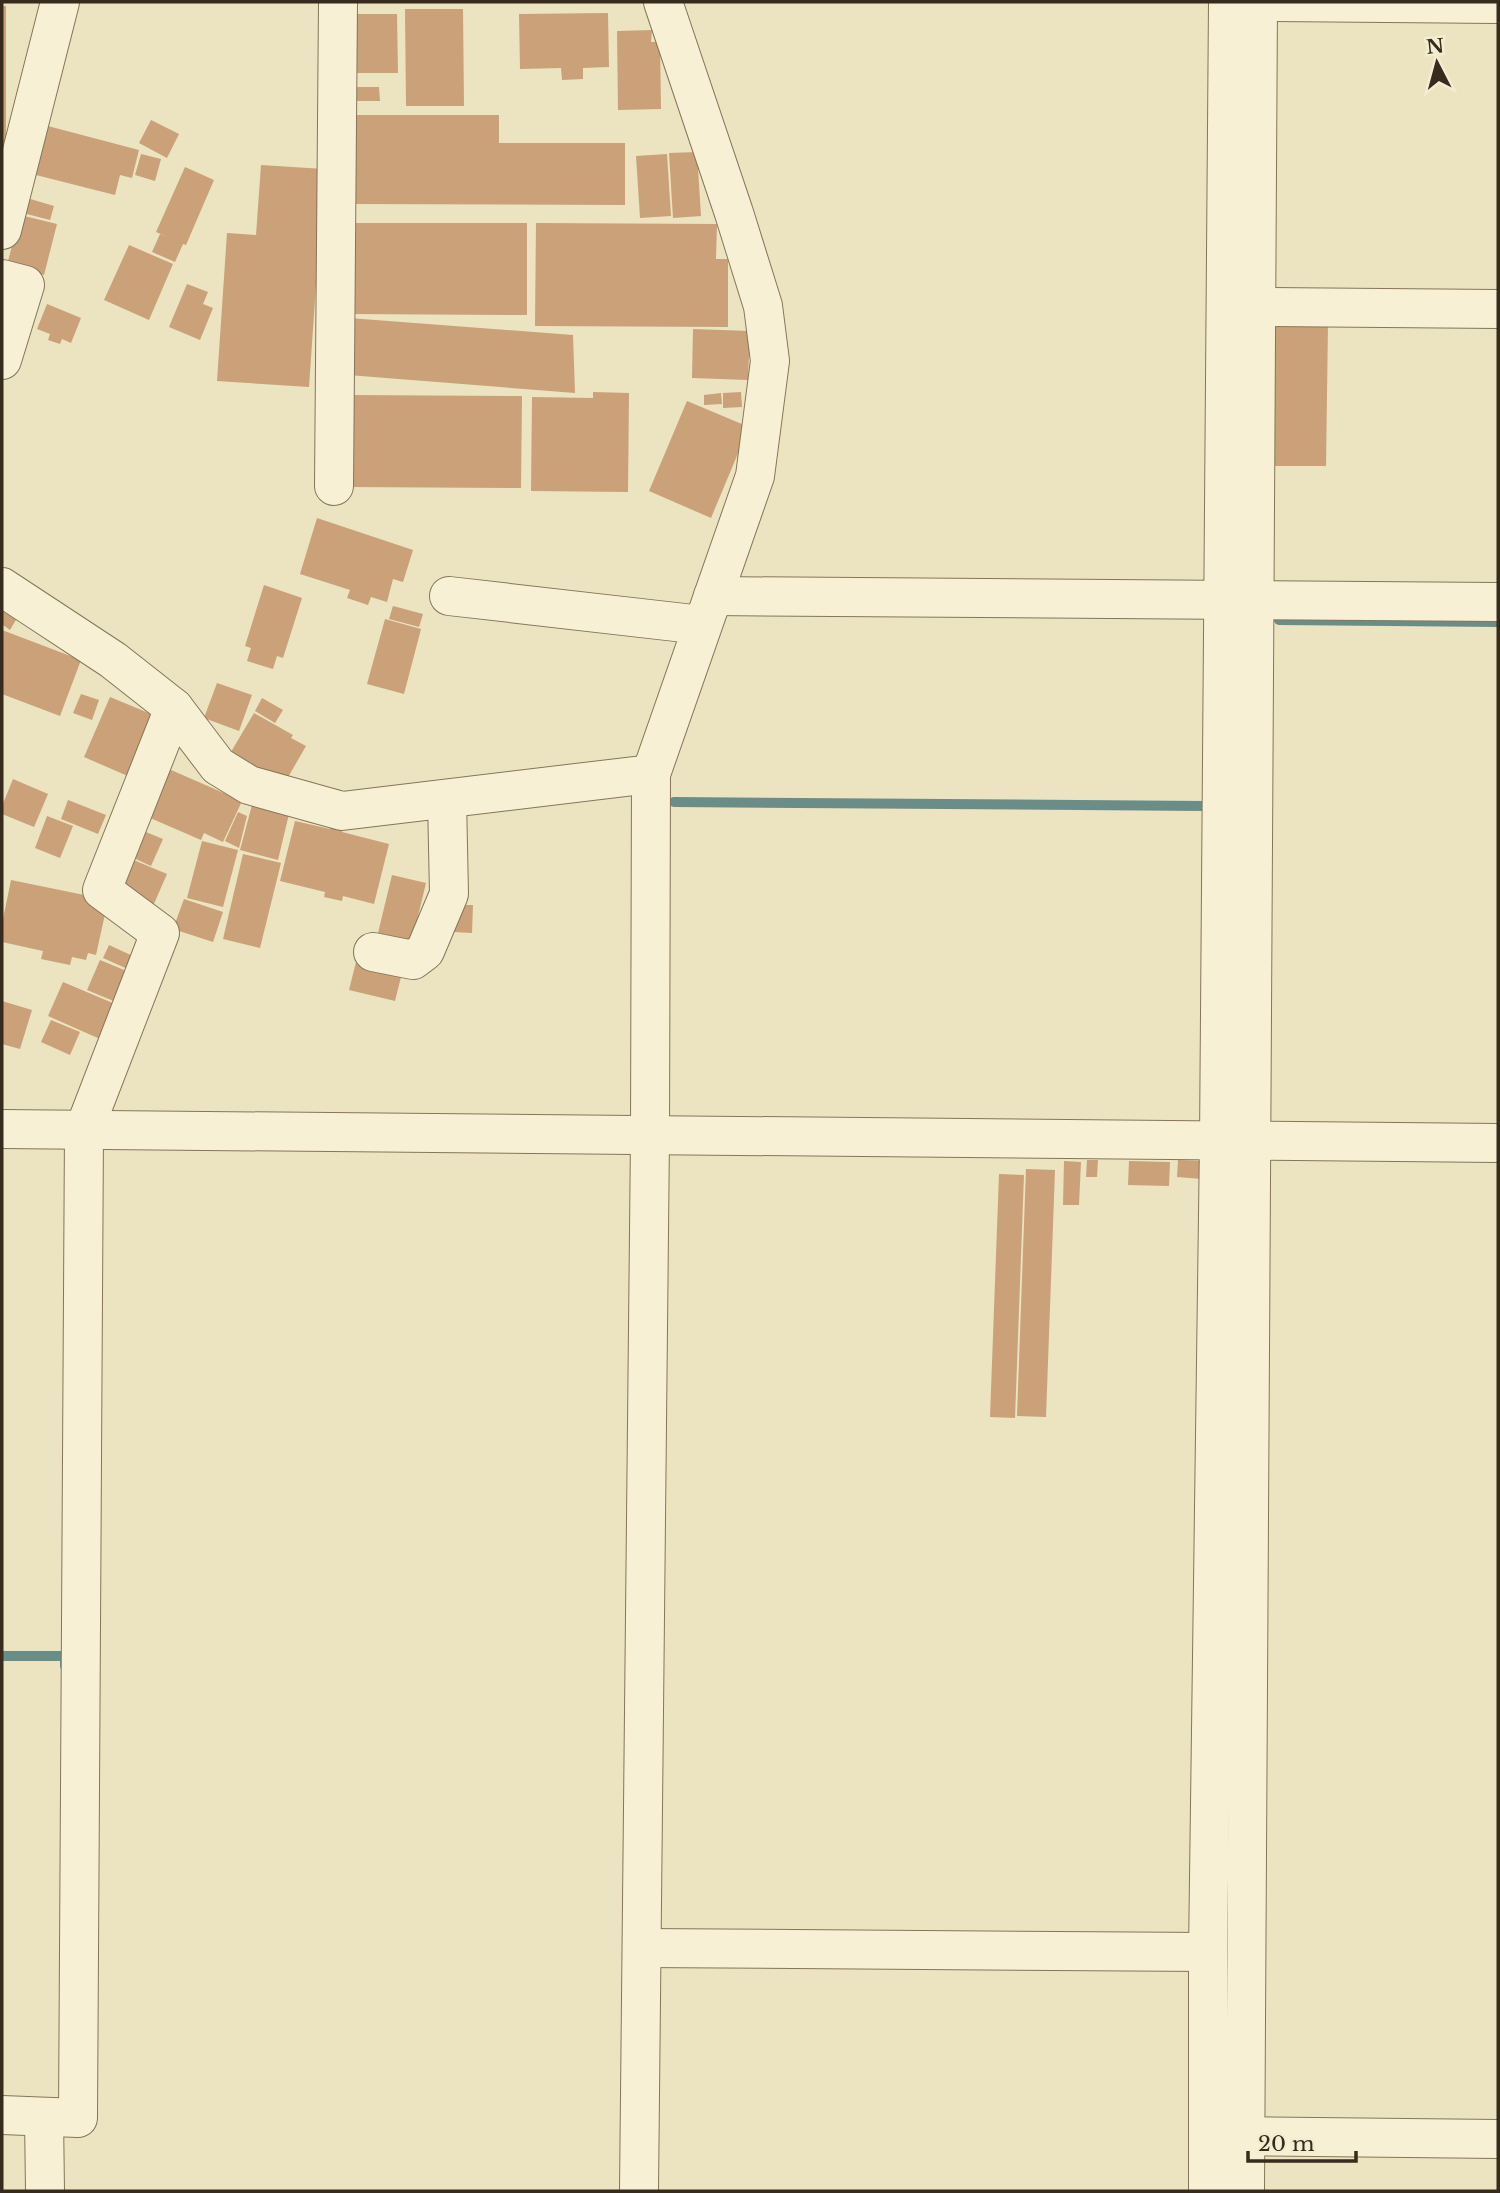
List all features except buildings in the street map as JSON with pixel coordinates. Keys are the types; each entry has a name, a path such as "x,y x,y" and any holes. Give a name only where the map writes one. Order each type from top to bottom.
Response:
{"street":[{"path":"2,230 60,2"},
{"path":"334,486 338,2"},
{"path":"639,2191 652,774 755,476 770,362 763,306 663,2"},
{"path":"1228,2 1239,600 1235,1142 1245,2191"},
{"path":"1239,600 1256,307 1258,2"},
{"path":"1274,2 1498,4"},
{"path":"2,279 25,285 2,360"},
{"path":"1256,307 1498,309"},
{"path":"2,587 113,660 174,708 218,766 249,785 342,811 652,774"},
{"path":"449,596 707,611 1239,600 1498,603"},
{"path":"2,2115 78,2118 84,1130 160,933 102,890 174,708"},
{"path":"373,952 413,960 425,951 449,894 447,799"},
{"path":"2,1129 1498,1143"},
{"path":"1208,2191 1208,1952 1235,1142"},
{"path":"642,1948 1208,1952"},
{"path":"44,2117 45,2191"},
{"path":"1208,2136 1498,2139"}],"waterway":[{"path":"1279,620 1498,622"},
{"path":"674,802 1204,806"},
{"path":"2,1656 65,1656 65,1666"}]}
